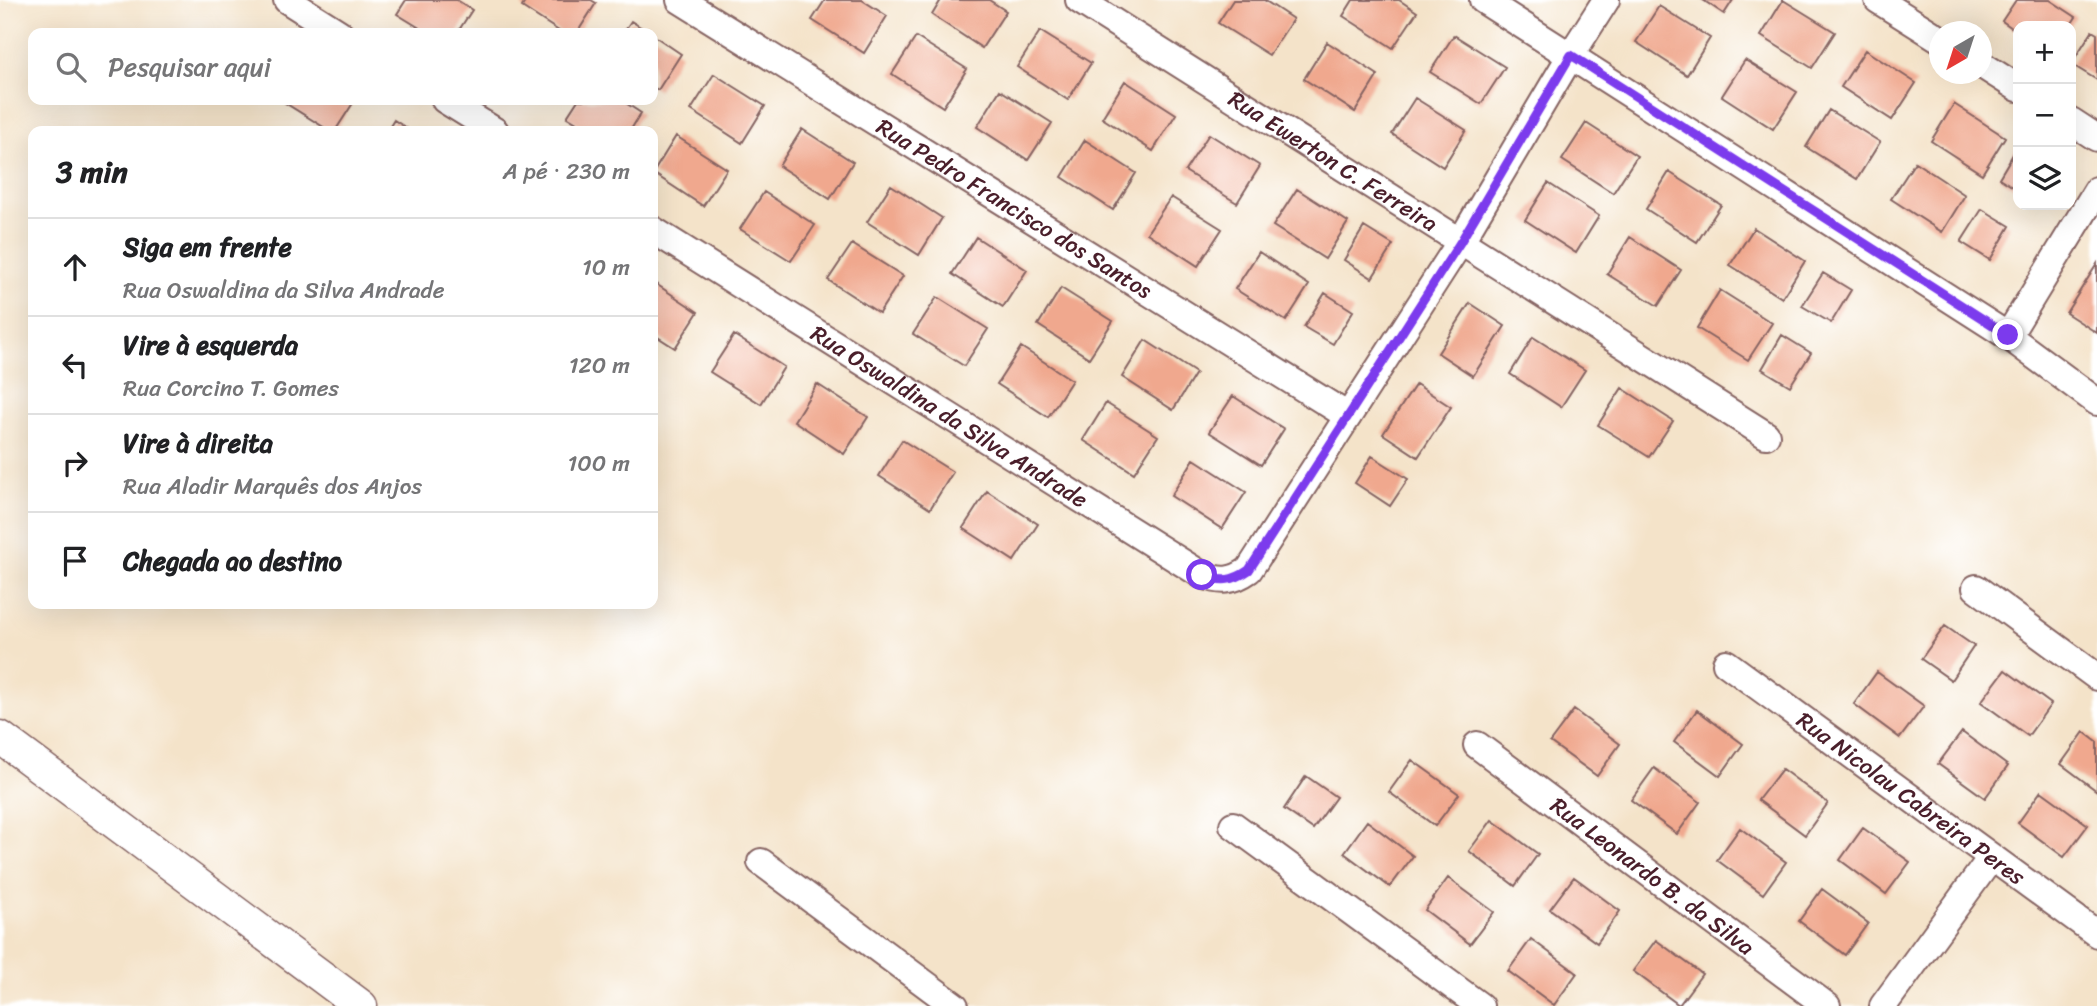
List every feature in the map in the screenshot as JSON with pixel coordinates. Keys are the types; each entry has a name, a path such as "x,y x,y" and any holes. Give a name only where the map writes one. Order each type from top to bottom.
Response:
{"street":[{"path":"286,0 331,28"},
{"name":"Rua Pedro Francisco dos Santos","path":"680,0 1348,416"},
{"name":"Rua Ewerton C. Ferreira","path":"1079,0 1766,435"},
{"path":"1483,0 2008,335 2097,402"},
{"path":"1348,416 1461,241 1606,0"},
{"path":"1878,0 1929,32"},
{"path":"1992,71 2013,85"},
{"path":"453,105 487,126"},
{"path":"2076,124 2097,138"},
{"path":"2008,335 2097,190"},
{"name":"Rua Oswaldina da Silva Andrade","path":"658,233 1202,575 1218,581 1235,580 1249,570 1348,416"},
{"path":"1976,588 2097,677"},
{"name":"Rua Nicolau Cabreira Peres","path":"1726,663 2097,934"},
{"path":"0,737 361,1006"},
{"name":"Rua Leonardo B. da Silva","path":"1477,745 1827,1006"},
{"path":"1233,825 1479,1006"},
{"path":"1883,1006 1992,858"},
{"path":"761,862 955,1006"}],"building":[{"path":"406,0 457,0 472,10 460,28 420,28 397,14"},
{"path":"526,0 591,0 596,3 580,28 554,28 522,7"},
{"path":"825,0 862,0 887,16 864,53 812,20"},
{"path":"941,0 989,0 1006,11 982,48 932,15"},
{"path":"1233,0 1264,0 1293,19 1269,55 1218,23"},
{"path":"1353,0 1399,0 1417,12 1393,48 1343,16"},
{"path":"1703,0 1733,0 1724,14"},
{"path":"1783,0 1835,32 1812,68 1761,36"},
{"path":"2016,0 2050,0 2076,17 2073,21 2013,21 2013,29 2002,21"},
{"path":"1659,6 1710,38 1687,75 1636,42"},
{"path":"631,21 642,28 626,28"},
{"path":"1040,31 1091,63 1068,100 1017,67"},
{"path":"2092,31 2097,34 2097,80 2076,67 2076,56"},
{"path":"1454,35 1505,67 1481,104 1430,72"},
{"path":"916,37 967,69 943,107 892,74"},
{"path":"658,38 681,54 658,90"},
{"path":"1327,42 1378,75 1355,112 1304,79"},
{"path":"1865,50 1916,83 1892,120 1841,87"},
{"path":"1745,60 1797,92 1773,129 1722,96"},
{"path":"714,74 765,106 742,143 691,110"},
{"path":"1125,81 1176,114 1153,151 1102,118"},
{"path":"1000,90 1052,123 1028,160 977,127"},
{"path":"1415,98 1466,130 1443,167 1392,134"},
{"path":"1954,104 2005,137 1982,174 1931,141"},
{"path":"288,105 352,105 338,126 322,126"},
{"path":"575,105 629,105 641,113 633,126 582,126 567,117"},
{"path":"1829,110 1880,142 1857,179 1806,147"},
{"path":"394,120 403,126 390,126"},
{"path":"1586,123 1637,156 1613,193 1562,160"},
{"path":"802,129 853,162 830,199 779,166"},
{"path":"1209,134 1260,166 1237,203 1185,171"},
{"path":"676,136 727,169 703,206 658,176 658,165"},
{"path":"1085,140 1136,173 1113,210 1062,177"},
{"path":"2013,154 2013,187 1999,178"},
{"path":"1915,162 1965,195 1942,232 1891,199"},
{"path":"1669,172 1721,205 1697,242 1646,209"},
{"path":"1548,183 1599,216 1576,253 1525,220"},
{"path":"891,185 942,218 919,255 867,222"},
{"path":"1297,189 1348,222 1325,259 1273,226"},
{"path":"764,192 815,225 791,261 740,229"},
{"path":"1171,197 1222,229 1198,266 1147,233"},
{"path":"1982,209 2010,226 1990,260 1961,242"},
{"path":"1364,227 1393,245 1372,278 1344,260"},
{"path":"1754,228 1805,261 1782,298 1730,265"},
{"path":"976,237 1027,270 1003,307 952,274"},
{"path":"1630,237 1681,270 1658,306 1607,274"},
{"path":"852,244 903,276 879,313 828,280"},
{"path":"1259,252 1309,285 1286,321 1235,289"},
{"path":"2097,264 2097,333 2066,313"},
{"path":"1823,273 1851,290 1831,323 1802,306"},
{"path":"658,285 698,312 675,348 658,337"},
{"path":"1061,288 1113,321 1089,358 1038,325"},
{"path":"1720,290 1772,323 1748,360 1697,328"},
{"path":"1325,293 1353,311 1333,344 1304,327"},
{"path":"937,297 988,329 964,366 913,334"},
{"path":"1470,303 1505,326 1473,376 1438,353"},
{"path":"734,335 784,367 761,404 710,372"},
{"path":"1782,335 1811,353 1790,386 1762,369"},
{"path":"1533,337 1585,370 1561,407 1510,374"},
{"path":"1145,340 1196,373 1173,410 1122,377"},
{"path":"1021,347 1072,380 1048,417 997,384"},
{"path":"817,384 868,417 844,454 794,421"},
{"path":"1416,384 1451,407 1418,457 1383,434"},
{"path":"1622,388 1673,421 1649,457 1598,425"},
{"path":"1233,396 1284,429 1261,465 1209,432"},
{"path":"1106,403 1158,436 1134,473 1083,440"},
{"path":"902,440 953,472 930,509 879,476"},
{"path":"1372,456 1408,479 1390,506 1355,483"},
{"path":"1194,459 1246,492 1222,529 1171,496"},
{"path":"987,491 1038,524 1014,561 963,528"},
{"path":"1945,626 1974,646 1951,680 1921,659"},
{"path":"2005,670 2051,704 2028,736 1981,702"},
{"path":"1877,672 1924,706 1900,738 1854,704"},
{"path":"1574,710 1620,744 1597,776 1550,742"},
{"path":"1697,710 1743,744 1720,776 1674,742"},
{"path":"1962,732 2008,766 1985,798 1938,764"},
{"path":"2084,732 2097,742 2097,791 2061,764"},
{"path":"1412,760 1459,794 1435,826 1389,792"},
{"path":"1654,768 1700,802 1677,834 1631,800"},
{"path":"1782,769 1828,803 1805,835 1758,800"},
{"path":"1306,776 1336,797 1313,829 1284,809"},
{"path":"2041,791 2088,825 2064,857 2018,823"},
{"path":"1492,820 1538,854 1515,886 1469,851"},
{"path":"1367,821 1413,856 1390,887 1344,853"},
{"path":"1740,828 1786,862 1763,894 1717,860"},
{"path":"1863,828 1910,862 1886,894 1840,860"},
{"path":"1574,877 1620,911 1597,943 1550,909"},
{"path":"1448,878 1494,912 1470,944 1425,910"},
{"path":"1822,889 1868,923 1845,955 1799,921"},
{"path":"1531,939 1577,973 1554,1005 1508,971"},
{"path":"1656,940 1702,974 1679,1005 1633,971"}],"route":[{"path":"1202,575 1218,581 1235,580 1249,570 1461,241 1571,55 2008,335"}]}
